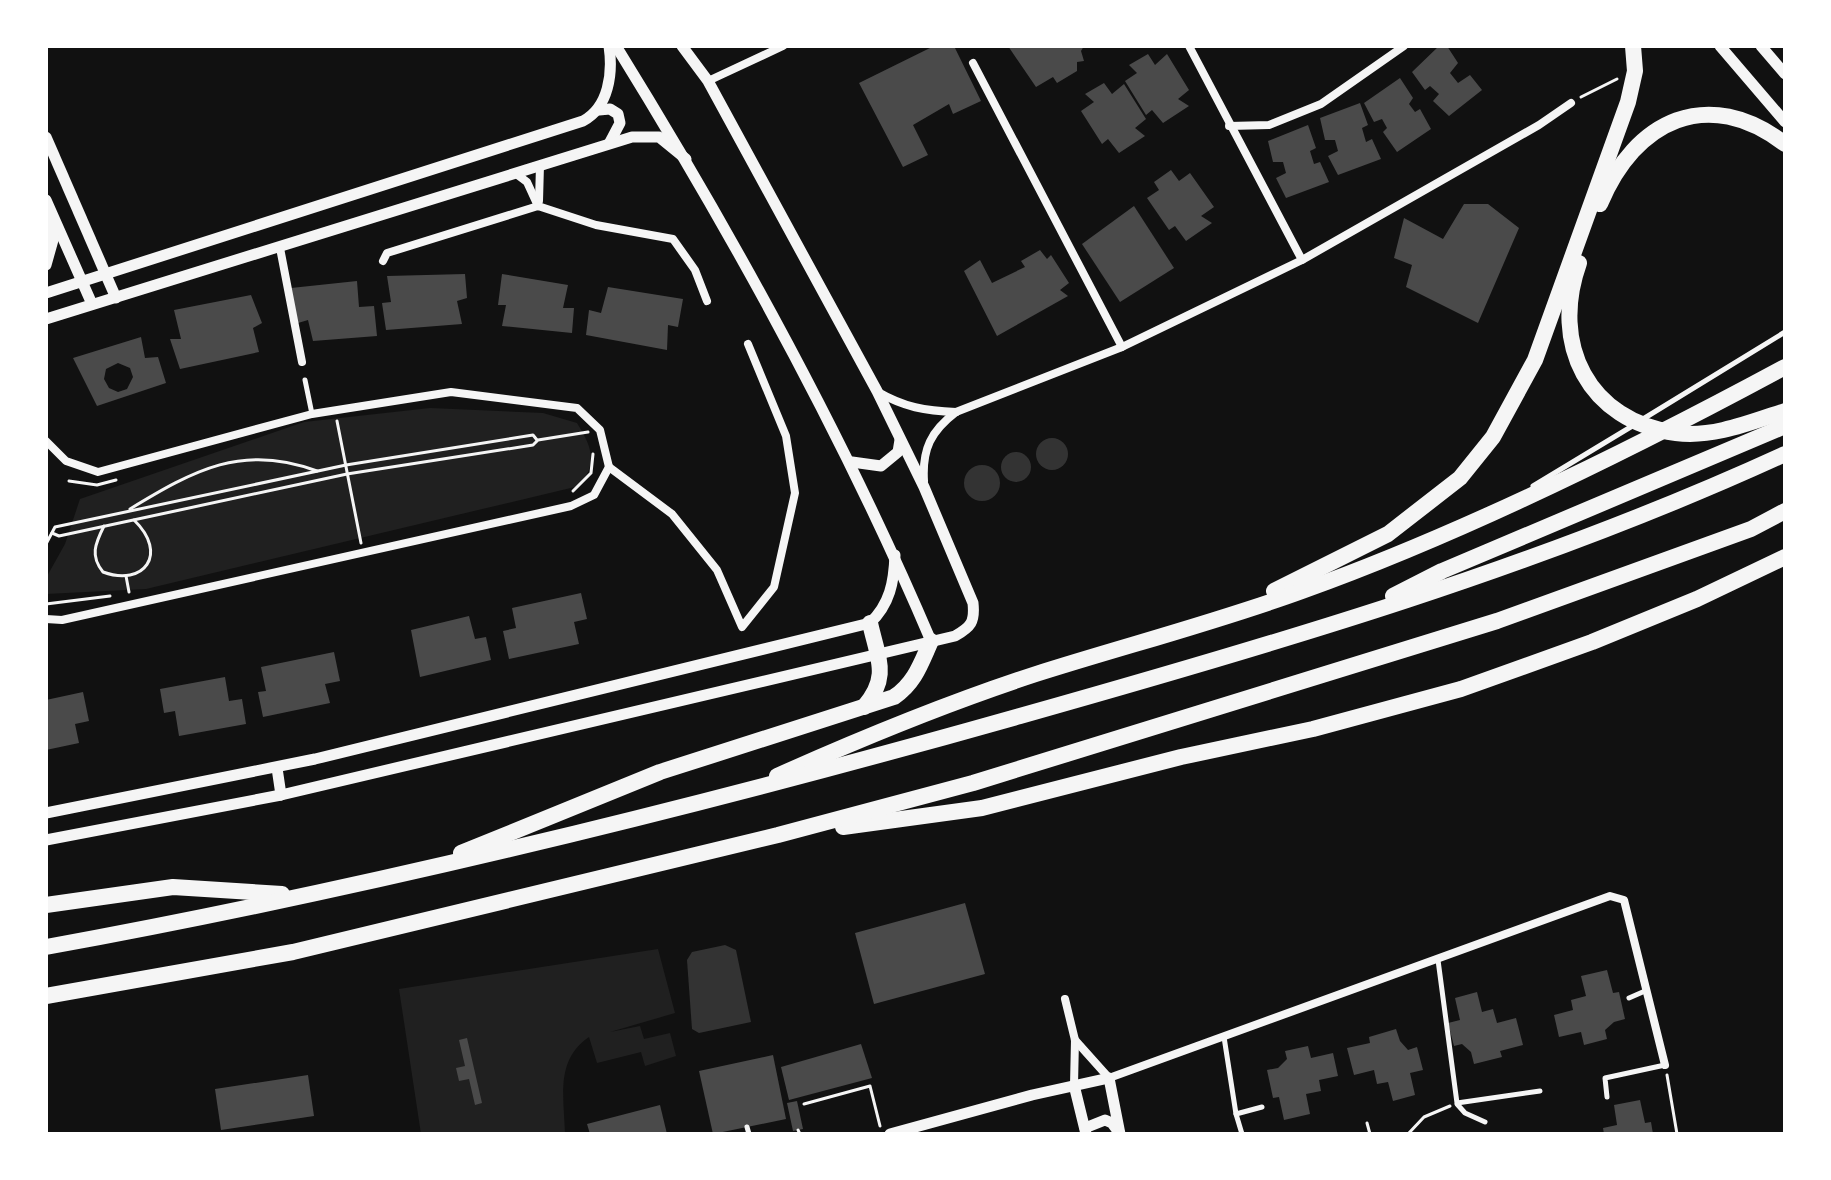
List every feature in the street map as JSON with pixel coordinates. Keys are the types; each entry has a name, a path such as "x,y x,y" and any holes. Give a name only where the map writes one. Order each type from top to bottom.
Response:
{"highway":[{"path":"1177,632 1349,556 1388,534 1460,478 1493,437 1535,360 1628,102 1635,71 1633,46"},
{"path":"1785,144 1744,119 1717,115 1670,122 1649,134 1633,147 1608,185 1575,272 1570,315 1572,352 1591,388 1618,413 1648,426 1679,433 1729,429 1785,411"},
{"path":"726,799 887,727 1034,675 1177,632 1359,571 1720,402 1785,367"},
{"path":"1338,624 1442,571 1785,426"},
{"path":"46,947 414,872 726,799 1338,624 1519,561 1715,486 1785,454"},
{"path":"46,996 293,952 778,835 973,783 1497,621 1751,529 1785,511"},
{"path":"778,835 982,808 1181,757 1313,729 1461,689 1592,642 1697,599 1785,557"},
{"path":"863,709 881,684 870,623"},
{"path":"414,872 660,772 863,709 907,688 931,641"},
{"path":"46,905 173,887 304,895"}],"street":[{"path":"599,110 609,79 609,46"},
{"path":"616,46 686,159 852,462 931,641"},
{"path":"46,840 281,795 955,636 970,627 975,617 966,582 877,391 708,81 682,46"},
{"path":"708,81 783,46"},
{"path":"1189,46 1302,260"},
{"path":"1229,126 1269,125 1321,104 1404,46"},
{"path":"1720,46 1785,122"},
{"path":"1761,46 1785,74"},
{"path":"973,63 1122,347"},
{"path":"924,487 922,461 928,441 939,425 956,412 1122,347 1302,260 1539,125 1571,103"},
{"path":"46,293 583,121 599,110 610,109 618,114 620,123 610,142"},
{"path":"46,137 116,298"},
{"path":"46,319 610,142 632,137 659,137 686,159"},
{"path":"538,206 540,165"},
{"path":"515,173 527,182 538,206"},
{"path":"46,265 53,240 48,205"},
{"path":"48,205 92,304"},
{"path":"383,261 387,253 398,249 538,206 596,225 673,239 695,270 707,301"},
{"path":"280,248 302,362"},
{"path":"46,441 66,461 98,472 312,414 336,416 451,392 577,408 600,430 609,467 672,514 717,570 742,627 774,587 795,493 786,436 748,344"},
{"path":"877,391 901,405 925,411 956,412"},
{"path":"852,462 881,466 898,452 900,439"},
{"path":"46,619 62,620 571,506 594,495 609,467"},
{"path":"46,813 277,768 870,623 886,603 894,580 895,555"},
{"path":"277,768 281,795"},
{"path":"890,1134 1109,1078 1618,896 1624,900 1665,1065"},
{"path":"1065,999 1075,1040 1074,1085 1085,1131 1105,1120 1112,1123 1120,1134"},
{"path":"1075,1040 1109,1078 1120,1134"}],"lane":[{"path":"1496,509 1785,332"},
{"path":"305,380 312,414"},
{"path":"1437,959 1457,1103 1465,1113 1485,1122"},
{"path":"1629,998 1645,991"},
{"path":"1224,1036 1242,1134"},
{"path":"1607,1097 1605,1078 1665,1065"},
{"path":"1457,1103 1540,1091"},
{"path":"1236,1114 1262,1107"},
{"path":"747,1127 749,1134"}],"path":[{"path":"1571,103 1635,71"},
{"path":"324,423 336,416 348,419"},
{"path":"336,416 363,554"},
{"path":"580,426 590,437"},
{"path":"52,533 59,536 347,474 533,445 538,440 600,430"},
{"path":"46,544 55,527 317,471 533,435 538,440"},
{"path":"456,446 458,455"},
{"path":"571,493 591,473 593,452"},
{"path":"125,512 189,476 238,460 292,462 317,471"},
{"path":"69,481 97,485 119,479"},
{"path":"230,490 232,499"},
{"path":"125,512 127,521"},
{"path":"104,526 93,552 96,563 103,572 126,576 146,565 152,551 151,539 134,520"},
{"path":"121,594 129,592 126,576"},
{"path":"46,604 113,596"},
{"path":"1665,1065 1677,1134"},
{"path":"804,1104 870,1086 882,1134"},
{"path":"834,1088 837,1095"},
{"path":"1408,1134 1424,1117 1457,1103"},
{"path":"1367,1123 1370,1134"}],"shaded area":[{"path":"430,408 543,413 577,423 589,447 589,470 579,486 146,589 46,594 46,578 65,544 80,499 304,422"},
{"path":"1052,438 1063,443 1068,454 1063,465 1052,470 1041,465 1036,454 1041,443"},
{"path":"1016,452 1027,456 1031,467 1027,478 1016,482 1005,478 1001,467 1005,456"},
{"path":"982,465 995,470 1000,483 995,496 982,501 969,496 964,483 969,470"},
{"path":"725,945 736,950 751,1022 699,1033 692,1029 687,960 692,952"},
{"path":"658,949 675,1013 610,1032 640,1026 644,1039 670,1033 676,1056 645,1066 641,1052 597,1063 589,1037 578,1046 566,1068 563,1093 565,1134 421,1134 399,989"}],"building":[{"path":"934,46 954,46 981,101 953,114 949,104 913,125 928,155 903,167 859,83"},
{"path":"1008,46 1084,46 1081,51 1084,61 1077,62 1077,71 1057,83 1053,77 1036,87"},
{"path":"1439,46 1447,46 1458,63 1450,73 1458,83 1470,75 1482,90 1449,116 1433,101 1439,94 1430,86 1425,90 1412,72"},
{"path":"1148,54 1155,65 1167,54 1189,90 1178,99 1189,106 1163,123 1152,110 1146,115 1125,81 1137,73 1129,65"},
{"path":"1400,78 1413,98 1409,104 1415,112 1420,109 1431,129 1397,152 1383,132 1387,128 1382,119 1374,122 1364,103"},
{"path":"1104,83 1112,94 1124,84 1146,119 1135,128 1145,136 1119,153 1108,139 1102,144 1081,111 1094,102 1085,94"},
{"path":"1360,103 1368,125 1362,128 1366,142 1372,139 1381,159 1338,175 1328,156 1338,151 1335,140 1325,140 1320,118"},
{"path":"1308,125 1316,148 1310,151 1314,164 1320,162 1329,182 1286,198 1276,178 1286,173 1283,162 1273,162 1268,141"},
{"path":"1171,170 1179,181 1190,173 1214,207 1201,216 1212,223 1186,241 1175,226 1169,230 1147,198 1159,190 1154,182"},
{"path":"1464,204 1488,204 1519,228 1478,323 1406,287 1412,265 1394,258 1404,218 1443,239"},
{"path":"1134,206 1174,268 1120,302 1082,244"},
{"path":"1040,250 1047,259 1051,255 1069,283 1060,290 1068,296 997,336 964,271 980,260 992,283 1025,267 1021,261"},
{"path":"465,274 467,298 457,301 462,324 386,330 382,303 391,302 387,276"},
{"path":"502,274 568,285 563,308 574,308 572,333 502,326 506,305 498,305"},
{"path":"357,281 359,307 374,306 377,336 313,341 308,320 298,323 291,288"},
{"path":"608,287 683,299 678,327 668,325 667,350 586,335 589,310 601,313"},
{"path":"251,295 262,323 253,328 259,352 180,369 170,339 181,339 174,310"},
{"path":"141,337 145,358 158,357 166,383 97,406 73,358","holes":["118,363 130,368 133,377 127,389 118,392 109,388 104,379 106,369"]},
{"path":"581,593 587,619 574,622 579,644 509,659 503,631 516,628 512,608"},
{"path":"469,616 475,639 486,637 491,660 420,677 411,630"},
{"path":"334,652 340,681 325,684 330,703 263,717 258,692 266,691 261,667"},
{"path":"225,677 229,701 242,699 246,724 179,736 175,711 164,713 160,689"},
{"path":"83,692 89,721 75,724 79,743 46,750 46,700"},
{"path":"965,903 985,974 874,1004 855,933"},
{"path":"1607,970 1613,993 1619,992 1625,1019 1614,1022 1605,1030 1607,1039 1584,1045 1581,1032 1559,1037 1554,1015 1573,1010 1571,1000 1586,996 1581,976"},
{"path":"1477,992 1482,1012 1493,1009 1497,1023 1516,1018 1523,1045 1500,1051 1502,1057 1474,1064 1471,1052 1462,1044 1454,1046 1448,1023 1460,1020 1455,998"},
{"path":"1396,1029 1400,1041 1408,1050 1417,1047 1423,1070 1410,1073 1415,1095 1393,1101 1388,1082 1377,1084 1374,1070 1354,1075 1347,1048 1370,1043 1369,1037"},
{"path":"467,1038 482,1103 475,1105 469,1079 459,1081 456,1068 465,1066 459,1040"},
{"path":"861,1044 872,1078 789,1100 781,1067"},
{"path":"1308,1046 1311,1058 1333,1053 1338,1076 1319,1080 1321,1091 1306,1094 1310,1114 1284,1120 1279,1097 1273,1098 1267,1070 1278,1068 1287,1059 1285,1051"},
{"path":"773,1055 786,1119 713,1134 699,1071"},
{"path":"308,1075 314,1116 221,1130 215,1089"},
{"path":"1640,1100 1645,1123 1651,1122 1653,1134 1604,1134 1603,1128 1617,1125 1614,1105"},
{"path":"797,1101 803,1129 793,1131 787,1103"},
{"path":"660,1105 667,1134 590,1134 587,1124"}]}
